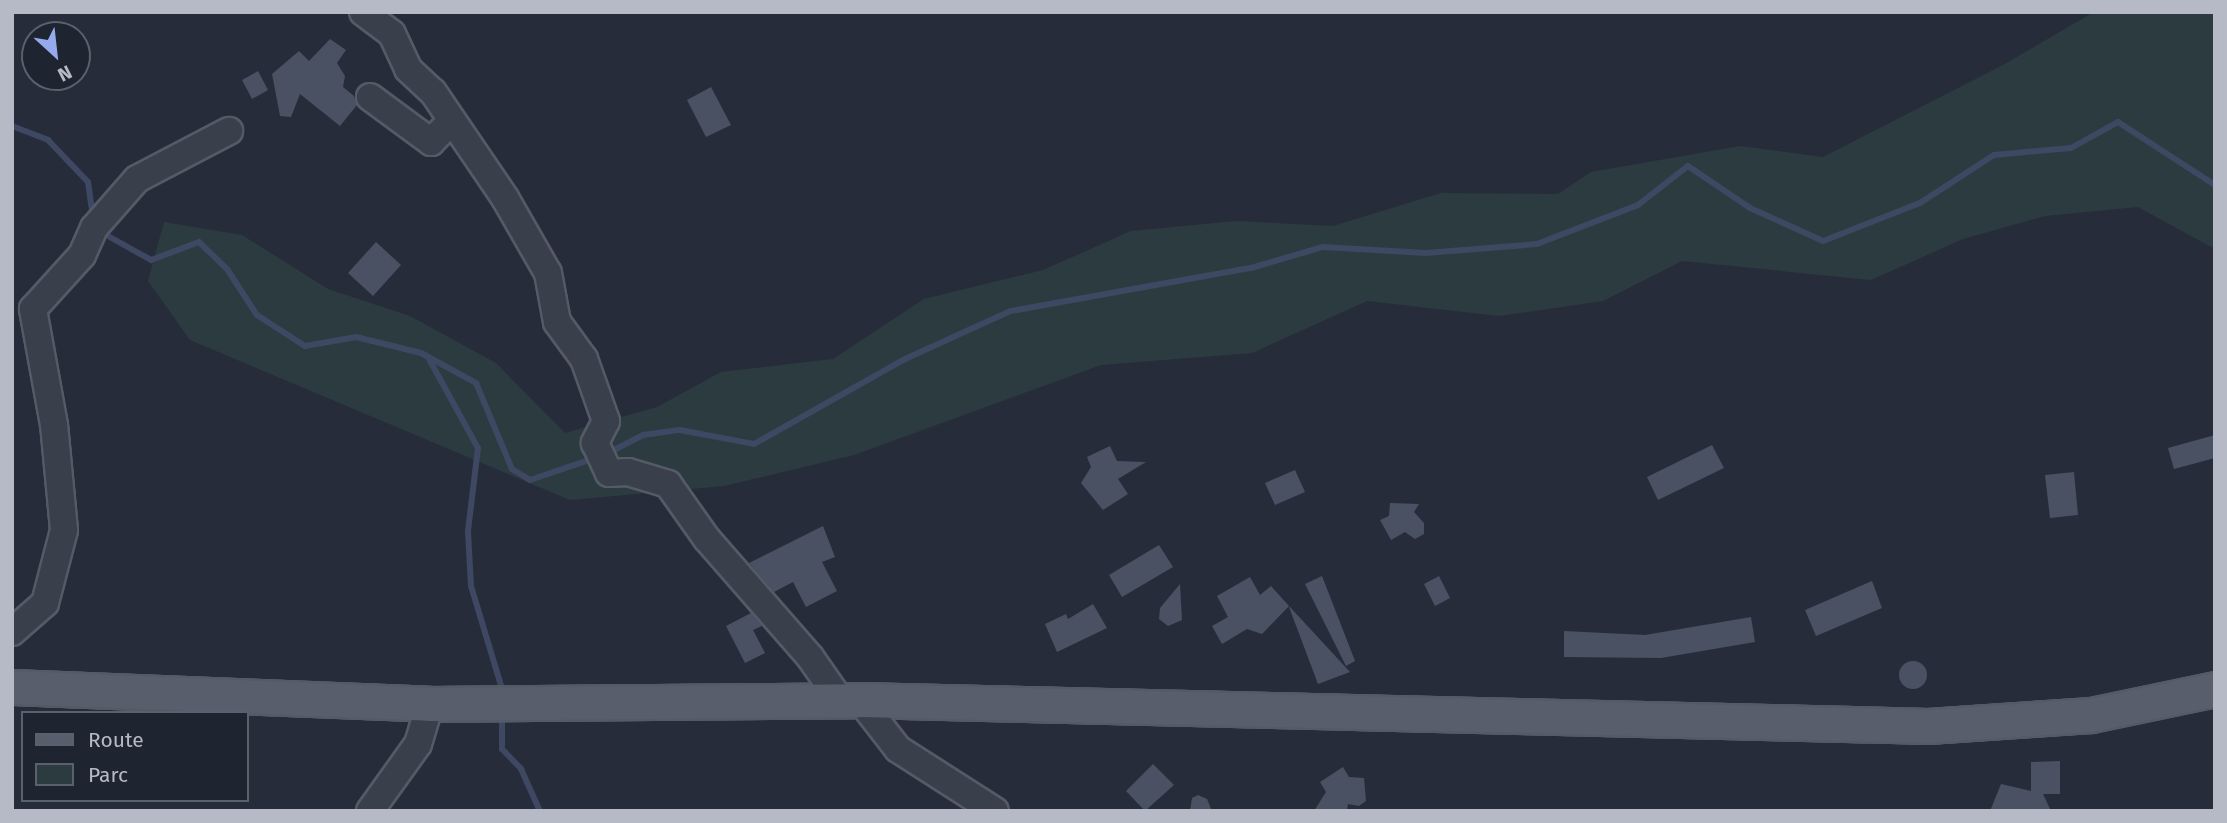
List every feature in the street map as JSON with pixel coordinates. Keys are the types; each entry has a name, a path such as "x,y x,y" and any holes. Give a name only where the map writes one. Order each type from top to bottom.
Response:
{"main road":[{"path":"12,687 430,704 850,700 1928,726 2091,715 2215,689"}],"street":[{"path":"363,12 391,34 408,69 417,73 505,198 548,273 557,322 584,359 606,421 595,443 609,473 628,472 668,484 707,539 810,657 898,749 995,811"},
{"path":"370,97 431,142 451,121"},
{"path":"12,632 45,603 64,530 54,425 33,309 82,255 94,228 137,179 229,131"},
{"path":"370,811 418,744 430,704"}],"green space":[{"path":"2094,12 2215,12 2215,249 2138,207 2045,216 1963,239 1871,280 1682,261 1603,301 1499,316 1367,301 1252,353 1101,365 854,455 724,486 570,500 190,340 148,281 164,222 242,235 328,289 410,316 496,363 565,433 657,407 721,372 833,359 924,299 1043,270 1131,231 1236,221 1333,226 1441,193 1558,194 1591,172 1740,146 1823,157 2003,65"}],"building":[{"path":"330,39 346,50 337,63 345,76 343,87 354,96 357,105 340,126 300,94 291,117 280,116 272,74 299,51 309,61"},
{"path":"258,71 268,90 252,99 242,80"},
{"path":"711,87 731,125 706,137 687,100"},
{"path":"376,242 401,265 373,296 348,273"},
{"path":"2215,435 2215,458 2174,469 2168,448"},
{"path":"1712,445 1724,468 1658,500 1647,477"},
{"path":"1110,446 1117,461 1146,462 1118,479 1128,494 1103,510 1081,483 1091,467 1087,457"},
{"path":"1295,470 1305,492 1275,505 1265,483"},
{"path":"2074,472 2078,515 2050,518 2045,475"},
{"path":"1390,503 1419,504 1414,512 1424,523 1424,534 1415,539 1405,532 1391,540 1380,520 1389,516"},
{"path":"823,526 835,557 822,562 837,591 806,607 793,582 774,592 749,563"},
{"path":"1159,545 1173,567 1122,597 1109,575"},
{"path":"1322,576 1355,661 1346,666 1305,584"},
{"path":"1439,576 1450,598 1435,606 1424,584"},
{"path":"1250,577 1260,595 1271,586 1289,606 1262,634 1247,629 1222,644 1212,626 1228,617 1217,596"},
{"path":"1872,581 1882,608 1816,636 1805,610"},
{"path":"1180,584 1182,620 1168,626 1159,619 1160,608"},
{"path":"1093,604 1107,628 1057,652 1045,624 1066,614 1068,619"},
{"path":"1290,607 1350,672 1318,684"},
{"path":"751,613 762,626 753,630 765,653 745,663 726,626"},
{"path":"1751,617 1755,642 1661,658 1564,657 1564,631 1645,635"},
{"path":"1913,661 1923,665 1927,675 1923,685 1913,689 1903,685 1899,675 1903,665"},
{"path":"2060,761 2060,794 2043,794 2051,811 1990,811 2001,784 2031,791 2031,762"},
{"path":"1153,764 1174,785 1145,811 1126,791"},
{"path":"1343,767 1349,777 1364,778 1366,801 1359,806 1348,804 1347,811 1314,811 1326,792 1320,782"},
{"path":"1198,795 1207,799 1212,811 1190,811 1192,798"}],"waterway":[{"path":"608,453 643,435 680,430 754,444 905,359 1011,311 1251,268 1323,247 1426,253 1537,244 1638,205 1688,166 1750,208 1823,241 1920,203 1994,155 2071,148 2118,122 2215,185"},
{"path":"12,126 48,140 88,182 93,216"},
{"path":"99,231 151,260 199,242 227,269 257,315 305,346 356,337 421,353 476,383 512,469 530,480 595,458"},
{"path":"429,359 478,448 468,531 471,586 503,692"},
{"path":"502,714 502,749 521,769 540,811"}]}
